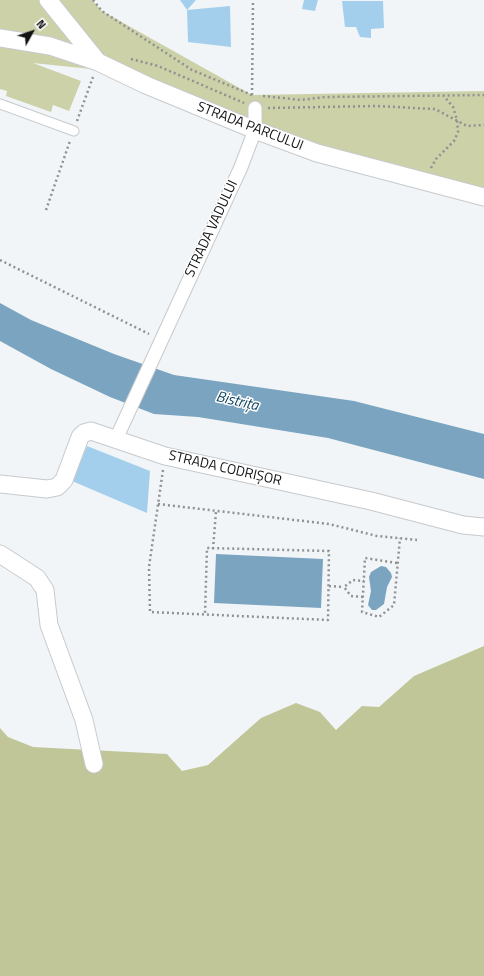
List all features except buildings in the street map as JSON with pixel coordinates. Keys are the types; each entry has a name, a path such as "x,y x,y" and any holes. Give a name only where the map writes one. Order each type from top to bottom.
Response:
{"street":[{"name":"STRADA PARCULUI","path":"48,0 98,62 146,85 255,130 317,153 484,197"},
{"path":"0,38 50,46 98,62"},
{"name":"STRADA VADULUI","path":"116,439 241,167 255,130 253,101"},
{"name":"STRADA CODRIȘOR","path":"0,484 47,489 57,487 64,480 80,437 84,433 91,431 165,456 371,501 463,525 484,527"},
{"path":"0,554 37,578 45,590 49,624 84,720 94,764"}],"lane":[{"path":"0,104 74,131"}],"path":[{"path":"93,0 102,11 192,70 253,101 301,100 325,97 484,95"},
{"path":"253,0 253,101"},
{"path":"129,58 158,66 253,101 435,109 468,126 484,125"},
{"path":"424,181 436,160 454,141 458,132 457,120 453,107 444,96"},
{"path":"0,260 159,343"},
{"path":"165,456 149,566 150,612 328,620 329,551 207,548 205,614"},
{"path":"158,504 330,524 377,536 417,540"},
{"path":"213,549 216,511"},
{"path":"397,563 366,558 362,612 379,618 394,605 400,538"},
{"path":"329,586 344,587 352,580 364,581"},
{"path":"344,587 351,596 363,597"}],"green space":[{"path":"0,0 92,0 102,11 252,95 484,91 484,191 255,130 91,69 33,63 81,81 69,111 53,105 51,112 6,96 7,91 0,89"},
{"path":"484,646 484,976 0,976 0,728 8,737 33,747 167,754 182,771 208,765 261,718 296,703 320,712 336,730 362,706 379,707 414,676"}],"water":[{"name":"Bistrița","path":"0,303 31,320 114,354 174,375 354,401 484,434 484,479 328,438 198,417 154,414 110,397 51,369 0,341"},
{"path":"216,554 323,559 321,608 214,603"},
{"path":"381,566 386,567 391,573 392,577 387,587 384,604 376,610 372,610 368,605 371,591 369,577 371,572"}]}
